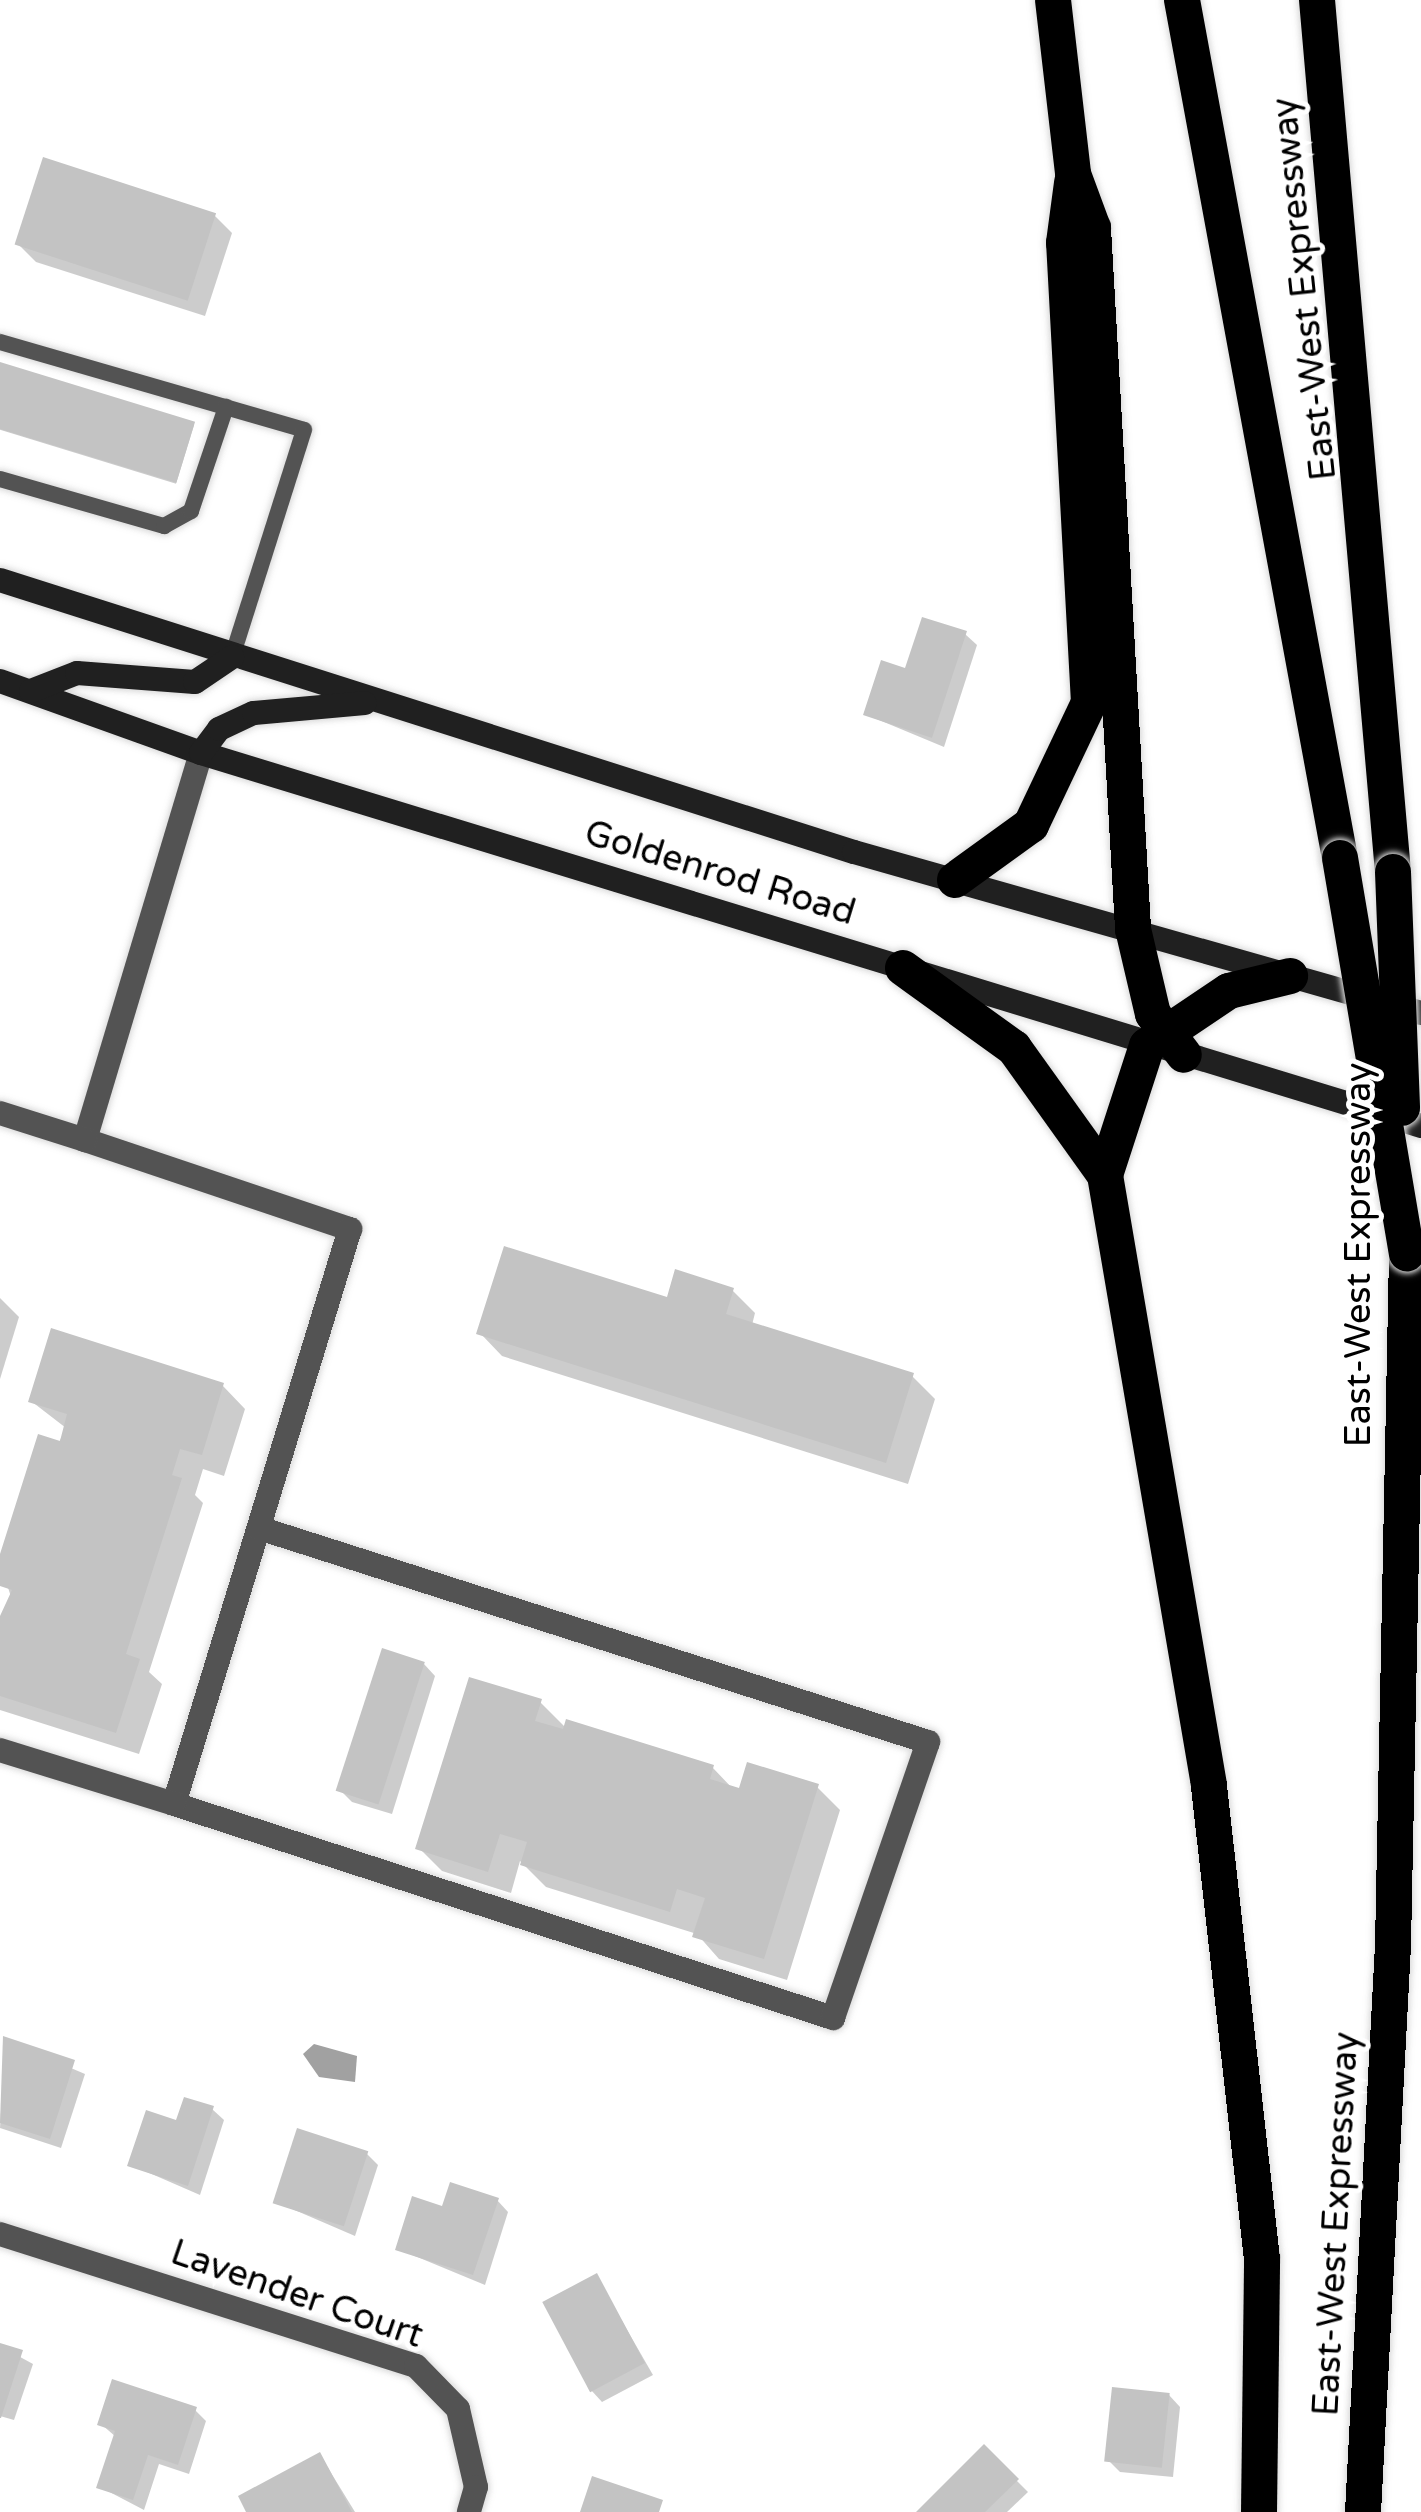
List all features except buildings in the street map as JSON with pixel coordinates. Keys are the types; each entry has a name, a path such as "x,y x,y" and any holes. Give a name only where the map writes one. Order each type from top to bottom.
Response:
{"highway":[{"path":"1053,0 1073,174 1093,228 1132,929 1165,1043"},
{"path":"1182,0 1340,858 1407,1253"},
{"name":"East-West Expressway","path":"1317,0 1393,872 1407,1253 1393,1945 1364,2512"},
{"path":"955,880 1031,824 1089,703 1064,243 1073,174"},
{"path":"903,968 1014,1048 1105,1174 1209,1785 1262,2259 1259,2512"},
{"path":"1105,1174 1165,1043 1229,992 1290,976"}],"main road":[{"name":"Goldenrod Road","path":"0,580 232,657 955,880 1421,1013"},
{"path":"31,691 77,674 195,682 232,657"},
{"name":"Goldenrod Road","path":"0,681 201,753 903,968 1165,1043 1421,1126"},
{"path":"201,753 219,728 254,713 379,701"}],"street":[{"path":"85,1139 201,753"},
{"path":"0,1113 350,1229 174,1804"},
{"path":"0,1750 833,2018 928,1742 259,1528"},
{"name":"Lavender Court","path":"0,2234 416,2366 458,2409 476,2486 469,2512"}],"lane":[{"path":"0,342 304,430 232,657"},
{"path":"0,479 164,526 191,511 226,407"}],"shaded area":[{"path":"314,2044 357,2056 355,2082 319,2077 303,2054"}]}
